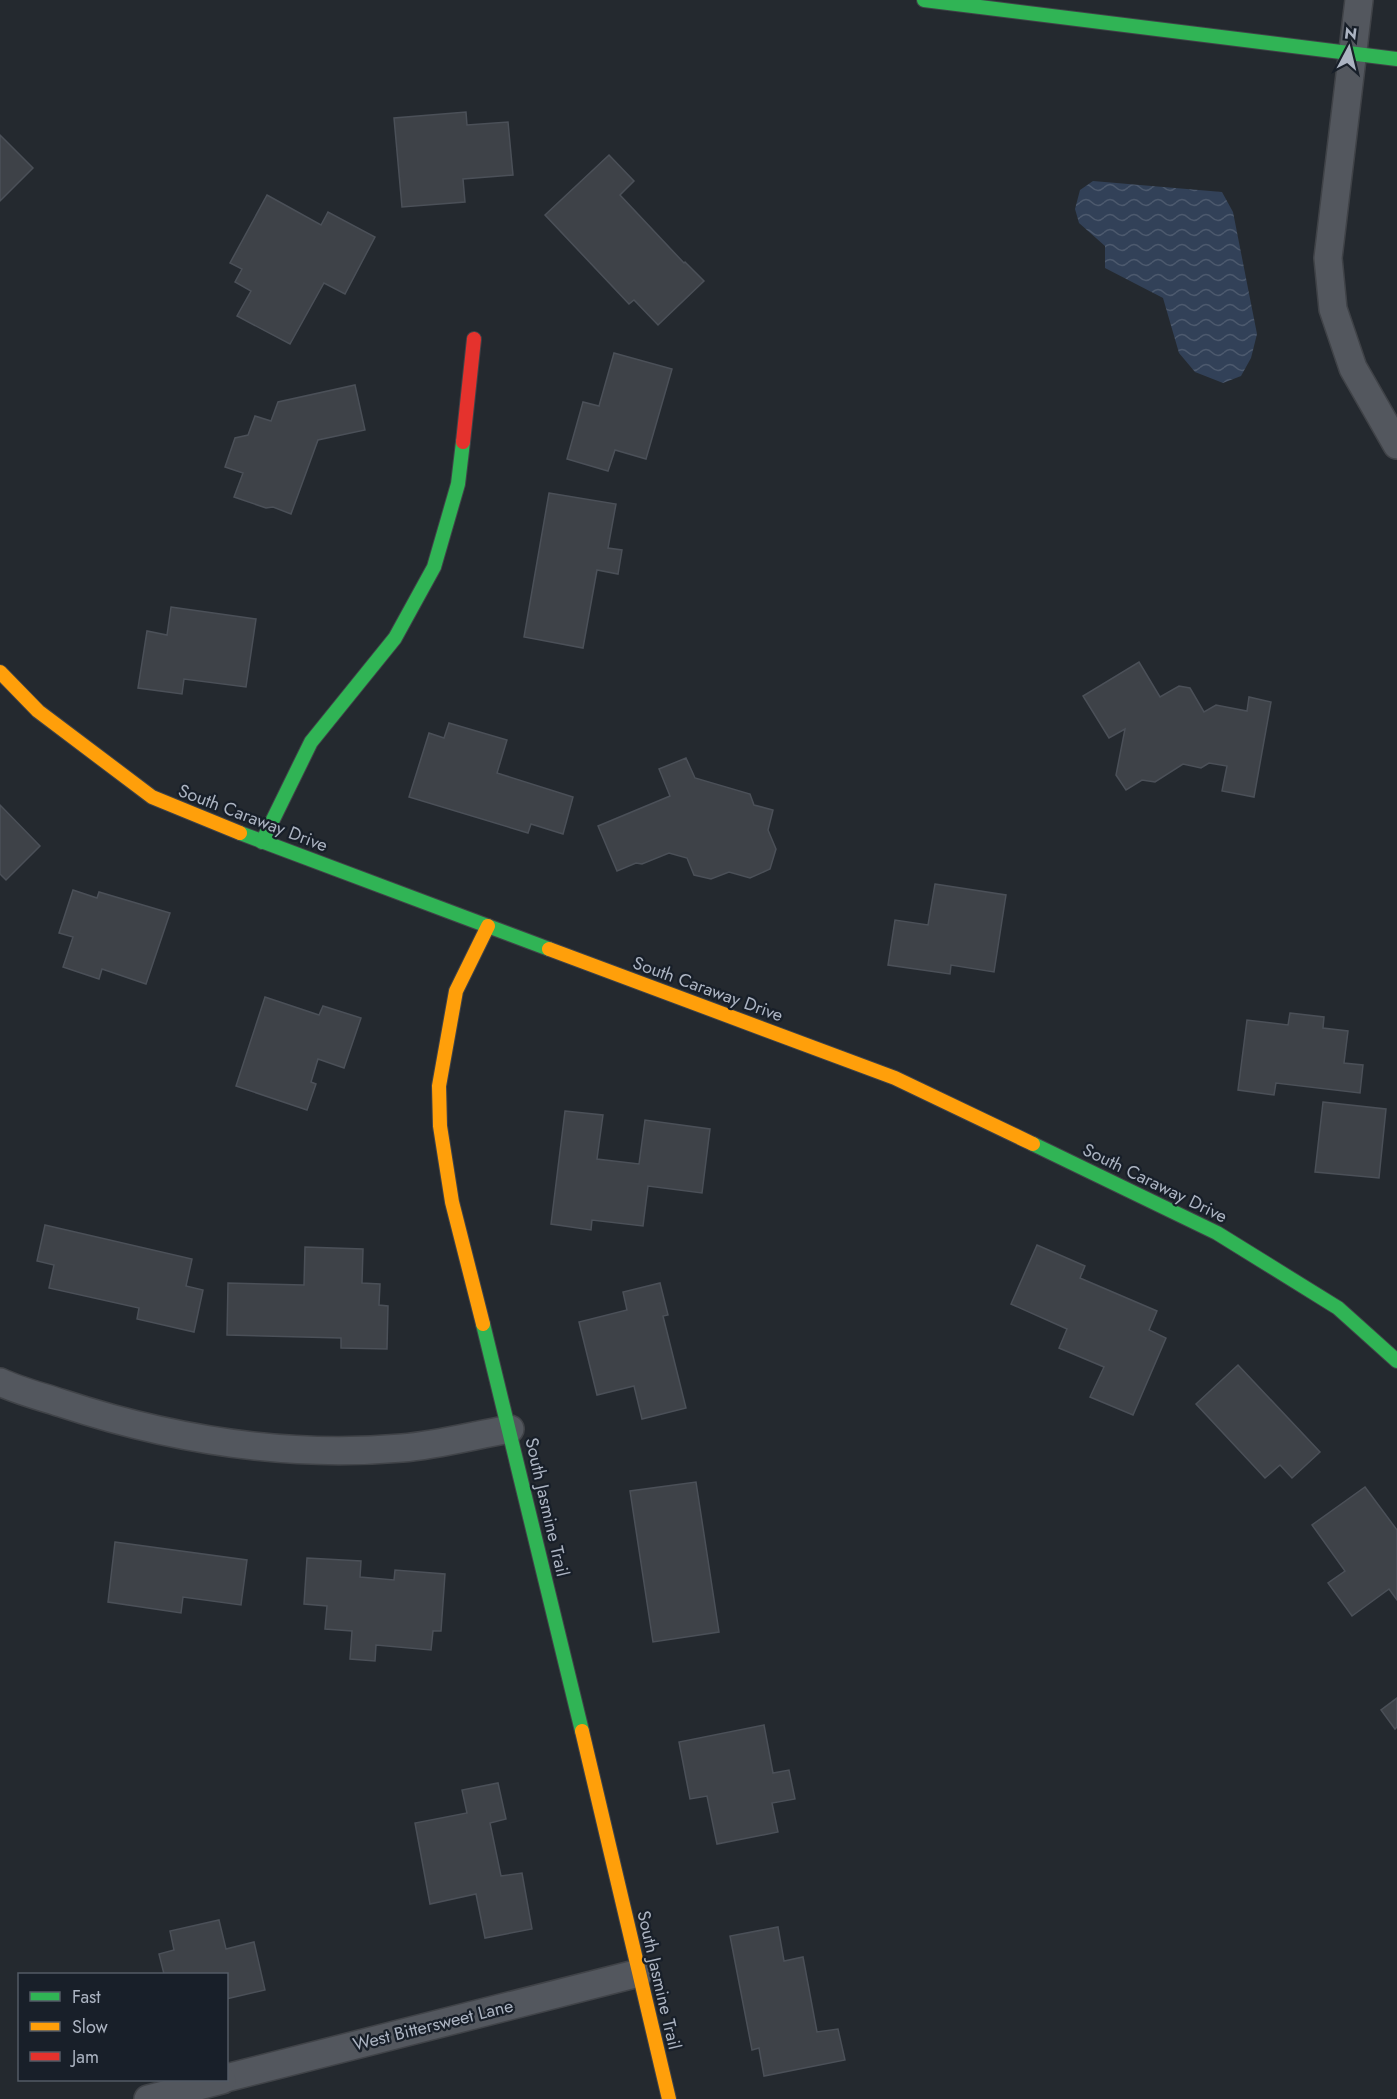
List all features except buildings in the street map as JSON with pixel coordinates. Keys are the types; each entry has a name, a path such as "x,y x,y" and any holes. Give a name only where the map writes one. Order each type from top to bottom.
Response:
{"street":[{"path":"924,0 1397,58"},
{"path":"1359,0 1328,258 1333,309 1353,368 1397,446"},
{"path":"262,842 311,742 395,638 434,567 458,484 474,339"},
{"name":"South Caraway Drive","path":"0,672 38,711 152,797 262,842 895,1078 1217,1233 1338,1308 1397,1360"},
{"name":"South Jasmine Trail","path":"488,926 456,991 439,1086 440,1126 452,1202 510,1429 669,2099"},
{"path":"0,1382 87,1412 171,1434 259,1447 331,1451 405,1448 510,1429"},
{"name":"West Bittersweet Lane","path":"228,2078 639,1973"},
{"name":"West Bittersweet Lane","path":"148,2099 216,2081"}],"water":[{"path":"1093,181 1222,192 1233,212 1257,334 1251,358 1241,376 1223,383 1195,372 1179,353 1163,298 1105,268 1105,246 1079,223 1075,209 1080,190"}],"traffic: fast":[{"path":"924,0 1397,59"},
{"path":"262,842 311,742 395,638 434,567 458,484 463,442"},
{"path":"240,833 549,949"},
{"path":"1033,1144 1217,1233 1338,1308 1397,1361"},
{"path":"483,1324 582,1731"}],"traffic: slow":[{"path":"0,672 38,711 152,797 240,833"},
{"path":"483,1324 452,1202 440,1126 439,1086 456,991 488,926"},
{"path":"549,949 895,1078 1033,1144"},
{"path":"582,1731 669,2099"}],"traffic: jam":[{"path":"463,442 474,339"}]}
